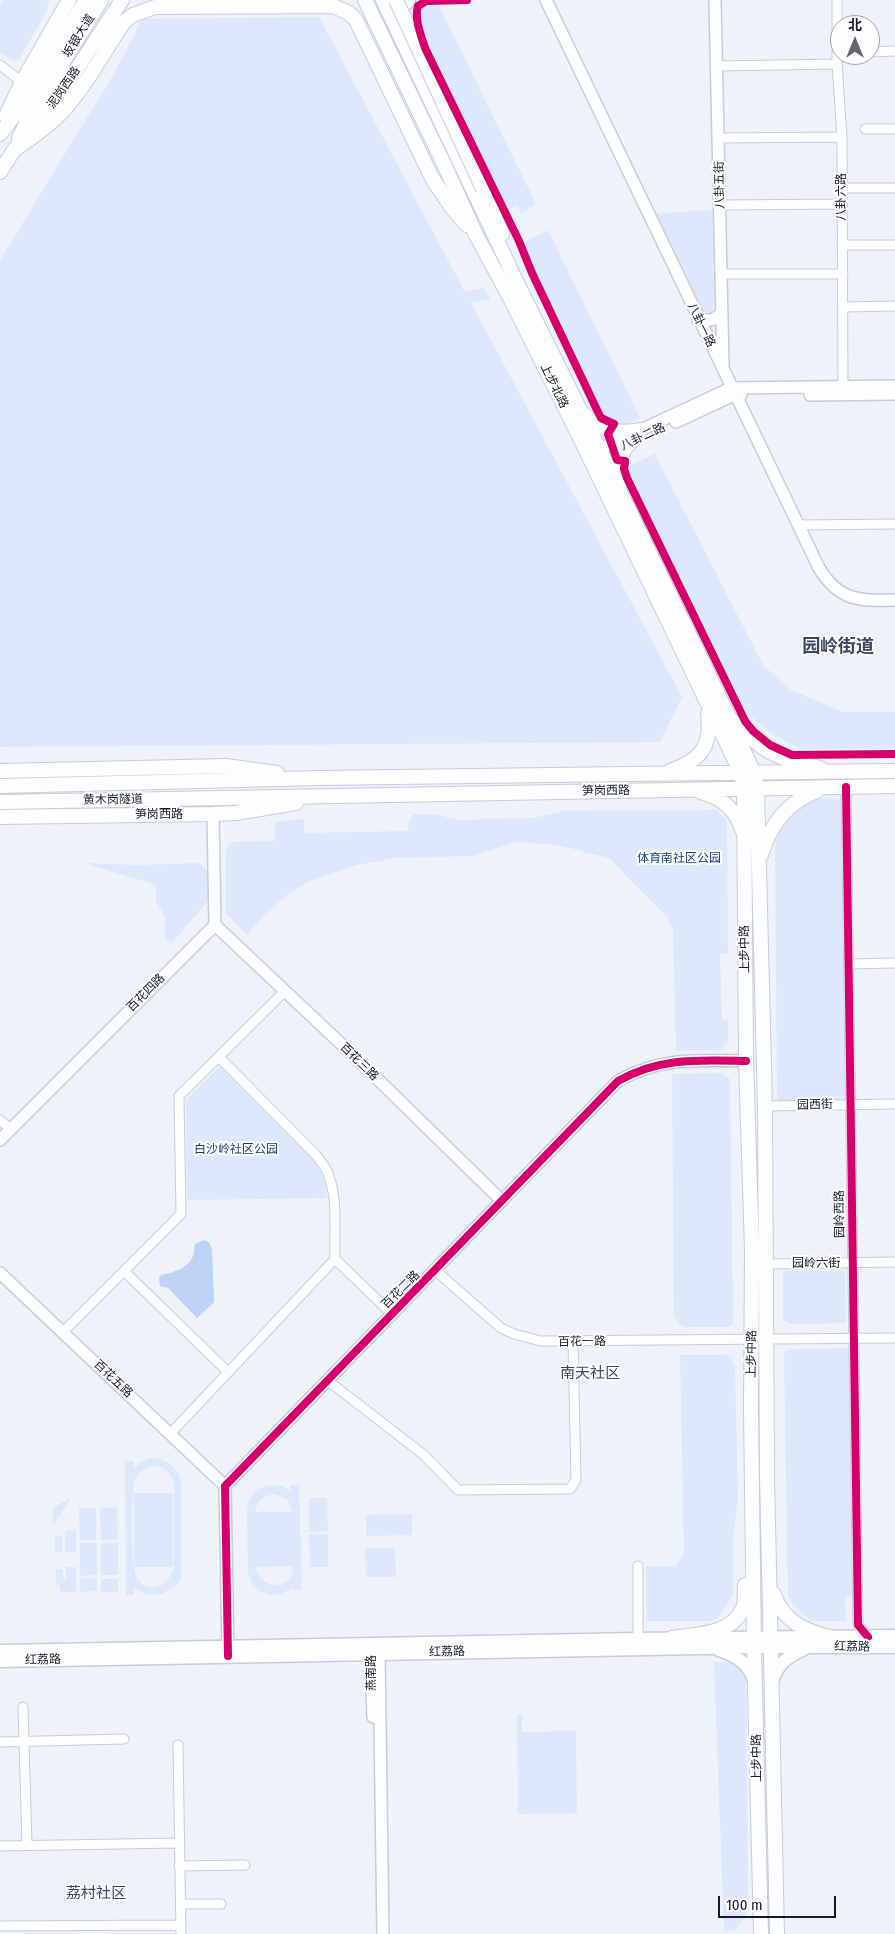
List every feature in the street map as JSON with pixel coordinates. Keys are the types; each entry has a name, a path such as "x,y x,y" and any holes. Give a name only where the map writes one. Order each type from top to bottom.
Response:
{"main road":[{"path":"0,132 22,82 69,0"},
{"name":"坂银大道","path":"0,132 23,104 86,0"},
{"name":"坂银大道","path":"14,150 30,116 101,0"},
{"name":"泥岗西路","path":"0,172 14,150 39,122 122,0"},
{"name":"上步北路","path":"365,0 476,235 620,491 729,717 747,774"},
{"name":"上步北路","path":"383,0 519,288 581,411 707,705 747,774"},
{"path":"396,0 501,231 519,288"},
{"path":"398,34 400,14 409,0"},
{"path":"99,36 127,10 134,8 325,6 341,9 356,20 432,178 452,208 476,235"},
{"path":"14,150 36,135 60,114 124,22 133,15 155,7"},
{"path":"581,411 610,431 620,433 641,430"},
{"path":"620,491 620,460 624,449 629,444"},
{"path":"664,772 689,763 703,751 709,733 707,705"},
{"path":"729,717 757,744 770,753 837,772"},
{"name":"笋岗西路","path":"0,771 226,766 318,778"},
{"name":"笋岗西路","path":"226,782 318,778 664,772 747,774 895,771"},
{"path":"758,865 767,837 778,818 799,799 819,788 813,772"},
{"path":"574,774 575,792"},
{"name":"上步中路","path":"747,774 751,789 758,865 767,1264 774,1340 767,1478 777,1934"},
{"name":"黄木岗隧道","path":"0,786 226,782"},
{"name":"笋岗西路","path":"226,798 895,786"},
{"name":"上步中路","path":"751,789 744,842 746,1061 752,1250 751,1410 754,1642 761,1934"},
{"path":"686,790 703,792 729,806 739,821 744,842"},
{"name":"笋岗西路","path":"0,817 236,813 301,802 316,796"},
{"name":"黄木岗隧道","path":"0,802 226,798"},
{"path":"672,1638 713,1632 728,1626 738,1618 744,1607 746,1563 753,1535"},
{"path":"770,1583 778,1604 791,1621 826,1642"},
{"name":"红荔路","path":"826,1642 895,1636"},
{"name":"红荔路","path":"375,1650 672,1638 754,1642 826,1642 895,1648"},
{"name":"红荔路","path":"0,1651 228,1652 711,1648 754,1642"},
{"path":"772,1683 776,1669 793,1653 826,1642"},
{"path":"711,1648 727,1653 741,1661 750,1671 755,1683"},
{"name":"红荔路","path":"0,1661 228,1652"}],"street":[{"name":"八卦一路","path":"546,0 732,391 819,568 834,588 842,594 858,599 895,600"},
{"name":"八卦五街","path":"715,0 718,66 723,371"},
{"name":"八卦六路","path":"837,0 838,15"},
{"path":"880,52 895,51"},
{"path":"718,66 830,64"},
{"path":"0,65 22,82"},
{"name":"八卦六路","path":"837,65 842,137 843,391"},
{"path":"866,129 895,129"},
{"path":"719,138 842,137"},
{"path":"842,188 895,188"},
{"path":"720,205 842,204"},
{"path":"842,245 895,245"},
{"path":"721,274 843,274"},
{"path":"843,307 895,306"},
{"path":"698,320 712,320 722,313"},
{"name":"八卦二路","path":"843,391 895,386"},
{"name":"八卦二路","path":"598,454 641,430 732,391 843,391 895,394"},
{"name":"八卦二路","path":"598,454 629,444 732,391"},
{"path":"798,526 895,524"},
{"name":"园岭西路","path":"846,787 858,1625 868,1637"},
{"path":"213,814 215,925"},
{"name":"百花三路","path":"215,925 356,1058 502,1201"},
{"name":"百花四路","path":"0,1140 215,925"},
{"path":"848,964 895,963"},
{"path":"63,1332 181,1214 179,1096 284,992"},
{"path":"218,1057 325,1167 330,1176 333,1197 335,1259 392,1314"},
{"name":"百花二路","path":"225,1486 618,1081 636,1071 676,1061 746,1061"},
{"name":"园西街","path":"764,1106 895,1104"},
{"path":"0,1120 10,1129"},
{"path":"170,1434 335,1259"},
{"name":"园岭六街","path":"767,1264 895,1262"},
{"name":"百花一路","path":"436,1270 501,1328 534,1340 573,1342 895,1338"},
{"path":"124,1272 228,1372"},
{"name":"百花五路","path":"0,1273 225,1486"},
{"path":"327,1380 424,1455 458,1490 570,1489 576,1480 573,1342"},
{"path":"225,1486 228,1652"},
{"path":"638,1566 638,1639"},
{"name":"燕南路","path":"375,1650 378,1934"},
{"name":"燕南路","path":"375,1650 383,1934"},
{"path":"23,1707 27,1845"},
{"path":"0,1742 124,1738"},
{"path":"0,1926 181,1929 178,1745"},
{"path":"0,1846 179,1843"},
{"path":"179,1866 245,1865"},
{"path":"180,1904 221,1904"}],"green space":[{"path":"3,0 49,0 46,12 19,60 12,60 0,52 0,5"},
{"path":"438,4 536,204 521,213 517,206 505,211 422,42 416,20 416,5"},
{"path":"319,17 465,292 484,288 490,299 471,303 682,697 660,742 0,747 0,260 115,72 142,19"},
{"path":"713,210 717,309 711,315 701,313 650,214"},
{"path":"548,230 640,418 634,421 619,425 609,423 598,416 531,274 521,244"},
{"path":"655,454 763,665 791,690 843,712 895,712 895,748 801,749 773,735 738,702 626,467"},
{"path":"823,798 841,799 845,1101 777,1101 775,837 794,812 807,803"},
{"name":"体育南社区公园","path":"717,810 727,821 728,953 720,954 722,1020 728,1021 728,1042 721,1050 676,1051 673,930 668,918 609,858 558,845 516,842 473,856 394,858 357,865 308,882 286,896 264,915 247,935 226,913 226,849 232,842 275,841 275,822 304,819 304,833 408,831 409,822 414,814 433,814 459,820 533,818 565,811"},
{"path":"84,863 138,865 199,863 208,871 208,901 171,944 165,937 165,916 156,901 156,885"},
{"name":"白沙岭社区公园","path":"220,1066 316,1162 325,1182 327,1198 187,1200 186,1100"},
{"path":"722,1073 730,1079 733,1324 727,1327 683,1327 674,1317 672,1074"},
{"path":"783,1271 845,1271 846,1323 789,1324 783,1320"},
{"path":"850,1348 854,1596 845,1596 846,1621 811,1621 789,1601 788,1595 784,1355 788,1349"},
{"path":"680,1355 726,1355 731,1358 735,1365 738,1498 733,1537 733,1595 718,1618 712,1621 647,1621 646,1566 675,1566 684,1553"},
{"path":"151,1458 162,1460 170,1464 179,1476 181,1482 181,1579 174,1587 160,1594 149,1595 134,1586 134,1595 126,1595 125,1461 134,1461 134,1468 141,1462","holes":["148,1467 158,1467 167,1471 174,1483 174,1567 172,1574 163,1584 152,1587 146,1586 141,1582 136,1576 134,1569 133,1495 134,1484 139,1472"]},
{"path":"290,1485 299,1485 302,1590 294,1590 294,1587 281,1594 270,1595 260,1591 252,1583 248,1573 248,1504 255,1492 268,1486 284,1487 290,1491","holes":["275,1494 288,1500 292,1512 255,1512 257,1505 262,1499","293,1566 292,1574 288,1580 283,1584 277,1585 264,1581 259,1576 256,1568"]},
{"path":"134,1493 173,1493 173,1567 134,1567"},
{"path":"72,1497 53,1525 53,1508"},
{"path":"309,1498 327,1498 328,1531 309,1532"},
{"path":"117,1507 118,1539 101,1540 100,1508"},
{"path":"79,1508 96,1508 96,1540 80,1540"},
{"path":"412,1514 412,1535 366,1536 366,1515"},
{"path":"65,1531 76,1531 76,1552 65,1552"},
{"path":"309,1534 328,1534 328,1567 310,1567"},
{"path":"55,1536 62,1536 62,1552 55,1552"},
{"path":"80,1543 97,1543 97,1575 80,1576"},
{"path":"101,1543 118,1543 118,1575 101,1575"},
{"path":"365,1548 395,1548 396,1577 366,1577"},
{"path":"66,1567 76,1567 76,1592 60,1592 60,1585 56,1585 56,1569 63,1569 63,1578 66,1579"},
{"path":"97,1578 97,1591 80,1592 80,1579"},
{"path":"101,1579 118,1579 118,1592 101,1592"},
{"path":"714,1662 735,1663 746,1678 748,1904 744,1919 736,1930 724,1931"},
{"path":"517,1714 522,1714 522,1732 576,1731 577,1813 518,1814"}],"water":[{"path":"204,1240 209,1242 212,1249 214,1302 197,1318 168,1288 160,1286 159,1278 161,1275 176,1271 190,1262 195,1244"}],"cycle path":[{"path":"467,0 426,1 418,6 417,22 425,48 519,241 532,273 601,418 614,424 608,434 617,460 625,461 624,469 627,478 745,721 753,731 770,745 792,755 895,754"},
{"path":"846,787 858,1625 868,1637"},
{"path":"228,1656 225,1486 618,1081 634,1073 665,1064 696,1061 746,1061"}],"district":[{"name":"园岭街道","path":"838,647"},
{"name":"南天社区","path":"590,1374"},
{"name":"荔村社区","path":"96,1894"}]}
